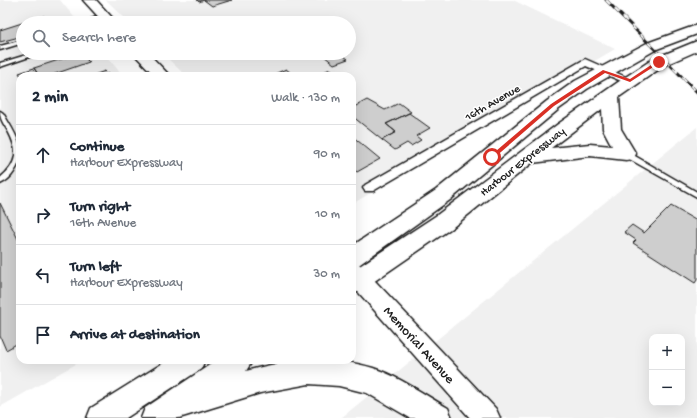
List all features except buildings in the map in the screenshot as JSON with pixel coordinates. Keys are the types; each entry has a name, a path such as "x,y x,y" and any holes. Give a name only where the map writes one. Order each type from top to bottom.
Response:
{"main road":[{"path":"89,0 104,16"},
{"name":"Harbour Expressway","path":"356,270 553,105 605,71 652,46 697,29"},
{"name":"Harbour Expressway","path":"356,271 445,221 527,157 630,81 659,62 697,46"},
{"path":"147,60 159,72"},
{"path":"610,95 612,129 626,154"},
{"path":"527,157 590,150 626,154"},
{"name":"Memorial Avenue","path":"356,274 487,418"},
{"path":"100,418 165,364"},
{"path":"100,418 186,364"},
{"path":"164,412 234,364"},
{"path":"164,412 260,380 309,370 339,373 372,381 438,418"}],"street":[{"name":"16th Avenue","path":"369,188 585,62 630,81"}],"lane":[{"path":"0,48 16,43"},
{"path":"0,65 16,60"},
{"path":"0,113 16,140"},
{"path":"626,154 697,194"},
{"path":"0,182 10,173 16,163"}],"shaded area":[{"path":"0,0 60,0 73,16 16,16 16,60 110,60 120,72 16,72 16,364 76,364 0,407"},
{"path":"106,0 513,0 615,49 356,202 356,72 182,72 169,60 356,60 356,16 123,16"},
{"path":"697,127 697,418 341,418"}],"railway":[{"path":"606,0 697,92"}],"route":[{"path":"492,157 553,105 581,85 605,71 630,81 659,62"}]}
